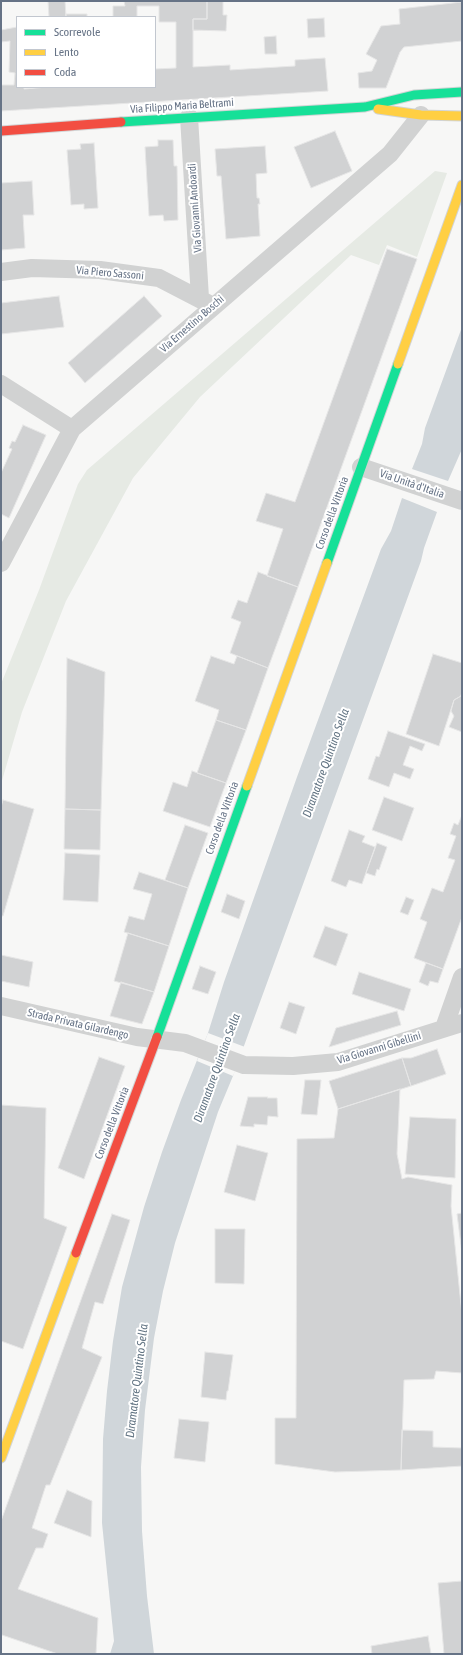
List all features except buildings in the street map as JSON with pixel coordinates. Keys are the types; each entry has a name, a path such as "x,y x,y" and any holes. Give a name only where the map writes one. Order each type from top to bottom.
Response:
{"main road":[{"name":"Via Filippo Maria Beltrami","path":"1,131 189,117 365,107 414,95 462,92"},
{"name":"Via Filippo Maria Beltrami","path":"365,107 421,115 462,116"},
{"name":"Corso della Vittoria","path":"1,1458 74,1257 147,1066 462,185"}],"street":[{"name":"Via Ernestino Boschi","path":"4,553 72,429 207,302 390,154 421,115"},
{"name":"Via Giovanni Andoardi","path":"189,117 207,302"},
{"name":"Via Piero Sassoni","path":"1,272 32,268 77,269 100,270 159,278 207,302"},
{"path":"1,384 72,429"},
{"name":"Via Unità d'Italia","path":"361,467 455,499"},
{"path":"444,1028 462,977"},
{"name":"Strada Privata Gilardengo","path":"1,1006 137,1037 156,1039"},
{"name":"Via Giovanni Gibellini","path":"156,1039 185,1043 244,1065 293,1066 338,1062 462,1023"}],"shaded area":[{"path":"435,171 447,173 417,257 387,245 379,265 351,255 200,397 133,478 66,601 22,712 1,784 1,684 39,590 78,484 87,470"}],"water":[{"path":"462,327 462,449 448,481 412,469 422,444 425,428"},
{"name":"Diramatore Quintino Sella","path":"402,498 437,512 421,561 233,1076 218,1112 175,1243 163,1291 154,1338 145,1410 141,1467 142,1531 147,1596 154,1654 110,1654 114,1641 102,1523 103,1439 113,1341 122,1287 144,1207 162,1152 208,1033 224,982 297,777 381,549 391,531"}],"pier":[{"path":"208,1033 245,1047 233,1076 197,1061"}],"traffic: fast":[{"path":"121,122 365,107 414,95 462,92"},
{"path":"327,563 398,364"},
{"path":"157,1037 247,786"}],"traffic: slow":[{"path":"378,109 421,115 462,116"},
{"path":"398,364 462,185"},
{"path":"247,786 327,563"},
{"path":"1,1458 76,1253"}],"traffic: jam":[{"path":"1,131 121,122"},
{"path":"76,1253 157,1037"}]}
